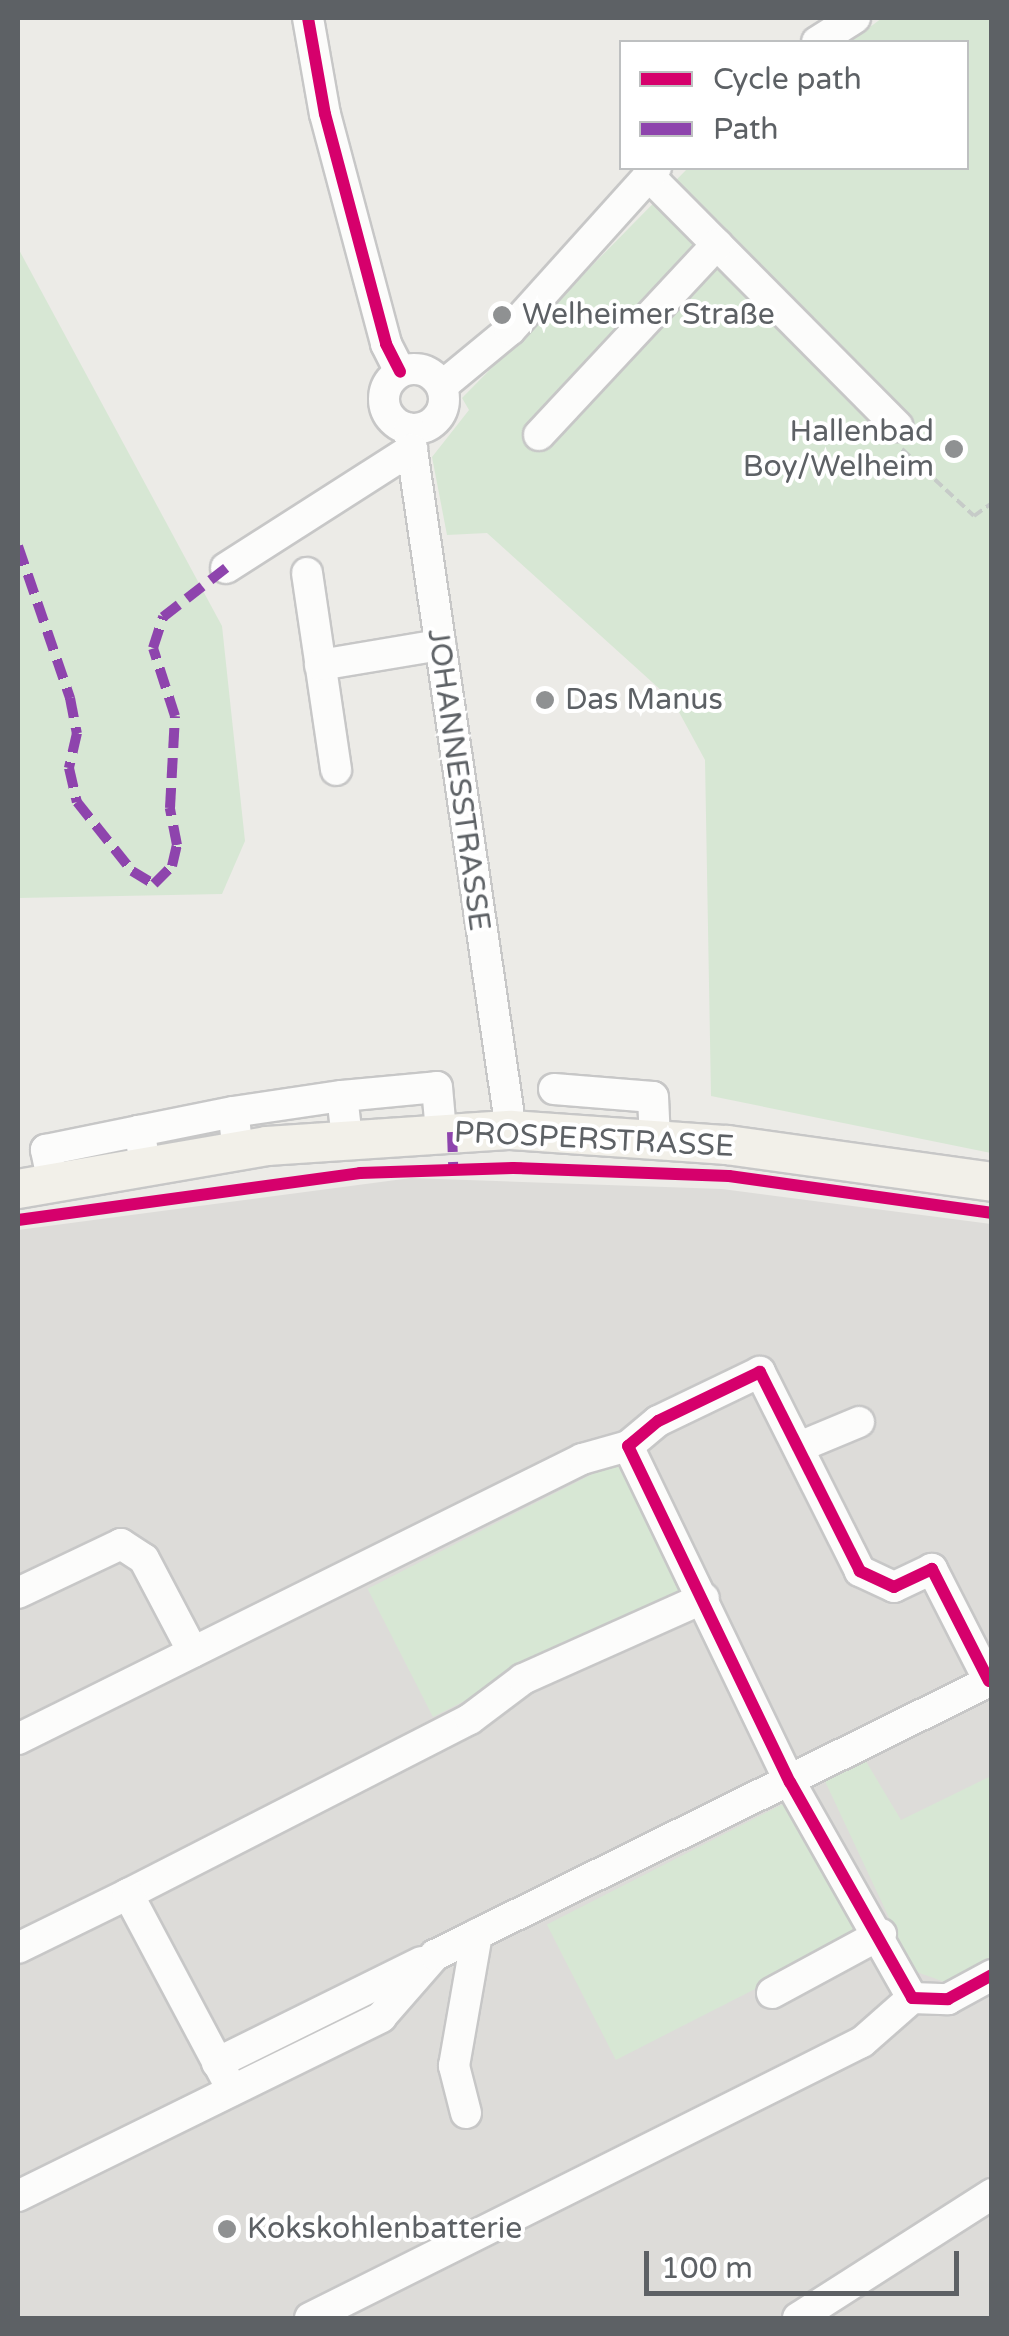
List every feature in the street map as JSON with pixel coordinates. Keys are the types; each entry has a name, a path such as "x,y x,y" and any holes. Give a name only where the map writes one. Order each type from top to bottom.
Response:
{"main road":[{"name":"PROSPERSTRASSE","path":"34,1170 142,1149 238,1151 347,1138 511,1130 655,1140 992,1182"}],"street":[{"path":"308,18 324,114 386,344 400,372 424,370 442,386"},
{"path":"820,40 855,18"},
{"path":"226,568 439,417 442,386 510,330 652,171 717,244 897,426"},
{"path":"540,435 717,244"},
{"name":"JOHANNESSTRASSE","path":"400,372 387,385 384,404 411,438 511,1130"},
{"path":"307,573 336,770"},
{"path":"320,665 440,645"},
{"path":"142,1149 233,1112 437,1086 441,1132"},
{"path":"554,1089 653,1097 655,1140"},
{"path":"342,1096 347,1138"},
{"path":"233,1112 238,1151"},
{"path":"18,1739 582,1459 628,1446 658,1421 760,1372 860,1571 894,1586 932,1569 990,1681 217,2062"},
{"path":"799,1447 859,1422"},
{"path":"628,1446 790,1782 881,1934 912,1998"},
{"path":"18,1593 121,1544 144,1559 193,1652"},
{"path":"18,1948 470,1718 523,1679 704,1598"},
{"path":"128,1894 232,2090"},
{"path":"466,2112 454,2066 478,1934"},
{"path":"772,1993 881,1934"},
{"path":"18,2196 381,2017 435,1955"},
{"path":"310,2318 862,2042 912,1998 948,1999 992,1976"},
{"path":"798,2318 992,2194"}],"path":[{"path":"897,426 891,438 974,516 992,502"}],"shaded area":[{"path":"411,1178 722,1189 991,1224 991,2318 18,2318 18,1230"}],"green space":[{"path":"882,18 991,18 991,1153 711,1096 705,760 673,701 487,533 447,535 432,457 469,410 462,398 686,170 969,170 969,40 853,40"},
{"path":"18,248 222,626 245,841 222,894 18,898"},
{"path":"626,1457 691,1585 433,1717 368,1589"},
{"path":"864,1758 901,1820 991,1776 991,1967 956,1986 914,1971 824,1779"},
{"path":"799,1796 868,1931 616,2060 547,1924"}],"marked path":[{"path":"18,546 70,698 77,733 69,768 77,802 132,871 154,884 172,866 177,845 170,808 175,716 153,648 163,617 226,568"},
{"path":"452,1132 453,1169"}],"cycle path":[{"path":"308,18 325,114 386,344 400,372"},
{"path":"18,1220 360,1173 513,1168 729,1176 992,1213"},
{"path":"989,1681 932,1569 894,1587 860,1571 760,1372 658,1421 628,1446 790,1782 912,1998 948,1999 992,1975"}],"place":[{"name":"Welheimer Straße","path":"502,315"},
{"name":"Hallenbad Boy/Welheim","path":"954,449"},
{"name":"Das Manus","path":"545,700"},
{"name":"Kokskohlenbatterie","path":"227,2229"}]}
